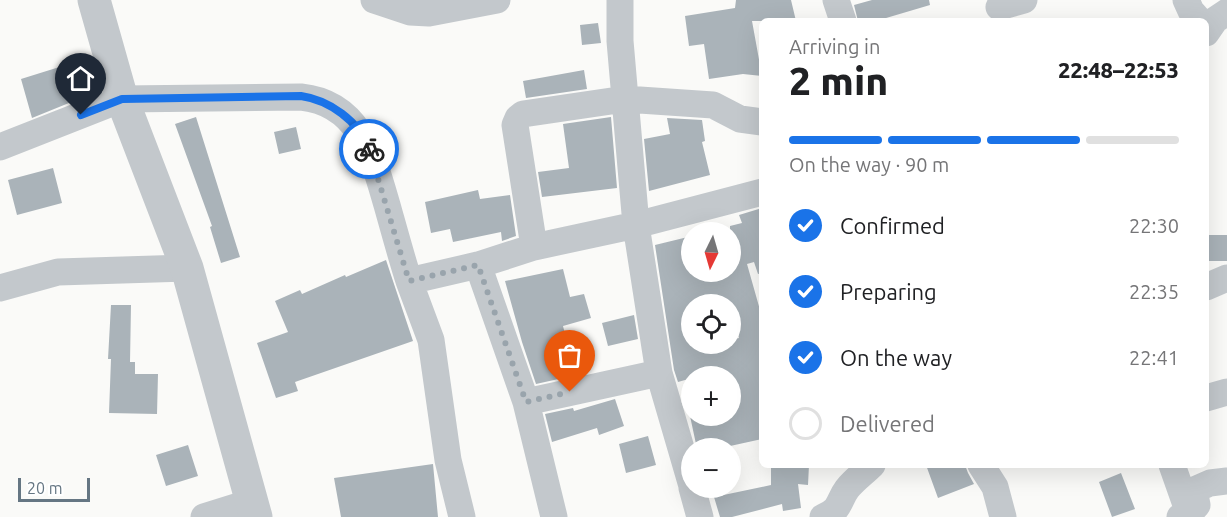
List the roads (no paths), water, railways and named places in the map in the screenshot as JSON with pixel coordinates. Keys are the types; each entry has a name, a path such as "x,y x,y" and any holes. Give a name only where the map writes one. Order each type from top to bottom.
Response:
{"street":[{"path":"94,0 122,99 187,268 254,509 204,517"},
{"path":"374,0 410,12 429,13 497,0"},
{"path":"620,0 620,41 636,225 659,373 681,449"},
{"path":"836,0 842,18"},
{"path":"1186,0 1196,18"},
{"path":"1209,25 1227,12"},
{"path":"0,147 122,99 301,96 315,98 346,118 367,144 409,281 431,340 448,460 462,517"},
{"path":"534,247 515,125 518,118 530,112 625,99 713,105 740,119 759,122"},
{"path":"409,281 478,265 534,247 636,225 759,193"},
{"path":"478,265 526,402 554,517"},
{"path":"2,282 58,272 187,268"},
{"path":"1209,286 1227,278"},
{"path":"526,402 659,373"},
{"path":"1209,397 1227,392"},
{"path":"829,516 840,505 846,490 869,468"},
{"path":"983,468 995,488 1003,517"},
{"path":"1173,468 1186,516 1197,505 1194,490 1210,483 1227,481"},
{"path":"695,498 700,517"}]}
